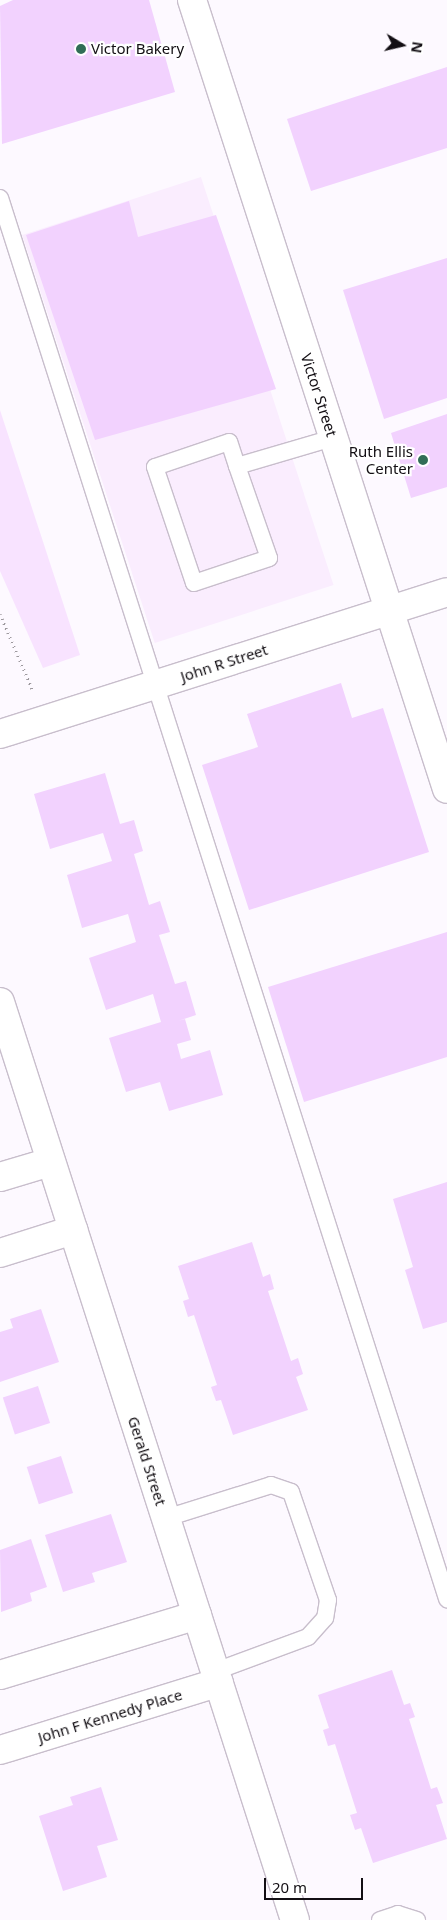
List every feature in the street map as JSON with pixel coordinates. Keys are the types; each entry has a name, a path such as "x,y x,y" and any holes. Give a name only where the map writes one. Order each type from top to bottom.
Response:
{"street":[{"name":"Victor Street","path":"192,0 447,789"},
{"name":"John R Street","path":"0,734 447,592"},
{"name":"Gerald Street","path":"0,1002 50,1162 218,1676 294,1920"},
{"path":"0,1177 50,1162"},
{"path":"0,1253 73,1230"},
{"path":"0,1675 197,1614"},
{"name":"John F Kennedy Place","path":"0,1750 218,1676"}],"lane":[{"path":"0,198 447,1599"},
{"path":"237,466 333,438"},
{"path":"229,442 237,466 269,558 194,583 155,467 229,442"},
{"path":"166,1518 271,1485 291,1492 325,1591 325,1618 308,1637 218,1676"},
{"path":"380,1920 398,1914 417,1920"}],"path":[{"path":"0,614 28,673 41,721"}],"shaded area":[{"path":"201,177 334,585 155,643 22,235"},
{"path":"0,410 80,655 43,668 0,571"}],"building":[{"name":"Victor Bakery","path":"13,0 149,0 175,92 2,144 0,6"},
{"path":"447,67 447,148 311,191 287,119"},
{"path":"129,201 138,237 216,215 276,389 95,440 26,235"},
{"path":"447,258 447,398 384,419 343,290"},
{"name":"Ruth Ellis Center","path":"447,414 447,487 411,498 391,433"},
{"path":"341,683 352,718 383,708 429,852 249,910 202,765 258,747 247,714"},
{"path":"105,773 120,824 134,820 143,851 134,854 149,905 160,901 170,932 159,935 175,984 186,981 196,1015 178,1021 185,1019 191,1040 177,1044 181,1059 210,1050 223,1095 169,1111 160,1082 126,1092 109,1038 161,1022 153,994 106,1010 89,958 136,942 128,914 82,928 67,875 112,861 103,833 50,849 34,794"},
{"path":"447,932 447,1057 304,1102 268,987"},
{"path":"447,1182 447,1322 423,1329 405,1270 413,1267 393,1199"},
{"path":"252,1242 263,1277 270,1274 274,1289 268,1291 291,1361 298,1358 303,1374 296,1377 308,1410 233,1435 221,1400 216,1401 211,1387 217,1385 194,1315 188,1317 183,1301 189,1299 178,1266"},
{"path":"41,1309 59,1362 0,1382 0,1332 13,1328 10,1319"},
{"path":"38,1386 50,1423 15,1435 3,1397"},
{"path":"61,1456 73,1493 39,1504 27,1467"},
{"path":"111,1514 127,1562 92,1573 95,1582 63,1592 45,1535"},
{"path":"31,1539 47,1587 30,1593 32,1601 1,1612 0,1550"},
{"path":"392,1670 404,1705 410,1703 415,1717 409,1719 431,1789 437,1787 443,1803 436,1805 447,1839 373,1863 361,1828 355,1830 350,1815 357,1813 335,1744 328,1746 323,1730 329,1728 318,1695"},
{"path":"101,1787 118,1840 97,1846 107,1877 63,1891 39,1816 73,1805 70,1797"}],"place":[{"name":"Victor Bakery","path":"81,49"},
{"name":"Ruth Ellis Center","path":"423,460"}]}
